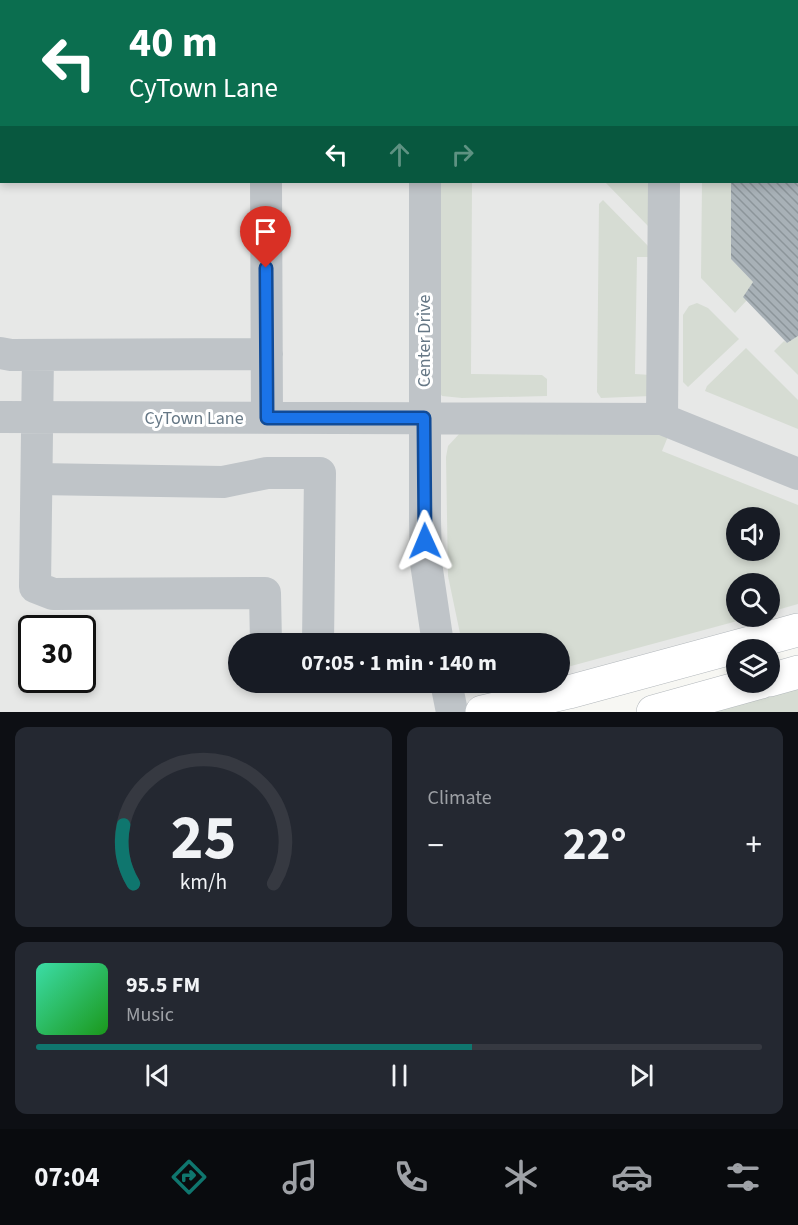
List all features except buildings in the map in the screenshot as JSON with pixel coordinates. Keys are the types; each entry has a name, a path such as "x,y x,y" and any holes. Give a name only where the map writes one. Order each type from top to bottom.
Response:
{"main road":[{"path":"482,712 570,692 798,630"},
{"path":"780,677 798,672"},
{"path":"653,712 726,692"}],"street":[{"path":"266,183 267,418"},
{"name":"Center Drive","path":"425,183 426,563 436,633"},
{"path":"664,183 662,419 798,474"},
{"path":"0,352 38,355 267,354"},
{"path":"38,355 36,586 53,594 264,593 266,633"},
{"name":"CyTown Lane","path":"0,417 662,419"},
{"path":"37,479 223,482 267,473 320,473 318,633"},
{"path":"448,693 452,712"}],"shaded area":[{"path":"0,183 798,183 798,630 763,639 726,639 726,649 570,689 570,633 228,633 228,693 555,693 482,712 0,712"},
{"path":"437,183 472,183 471,374 542,375 547,379 547,396 462,398 442,396 440,393"},
{"path":"606,183 653,183 648,226"},
{"path":"702,183 731,183 731,259 753,282 744,297 747,300 735,313 701,278"},
{"path":"603,200 653,251 652,257 637,257 635,374 651,375 651,396 601,398 597,392 599,204"},
{"path":"697,303 708,308 739,339 688,387 683,382 683,315 689,306"},
{"path":"798,336 798,375 774,351 784,341 787,343"},
{"path":"746,348 798,400 798,429 705,391 707,386"},
{"path":"460,433 669,434 662,451 798,505 798,604 780,609 780,573 726,573 726,624 570,666 570,633 460,633 448,576 446,457 448,446"},
{"path":"798,683 798,712 692,712 761,693 780,693 780,688"}],"route":[{"path":"266,268 267,418 424,418 425,541"}]}
